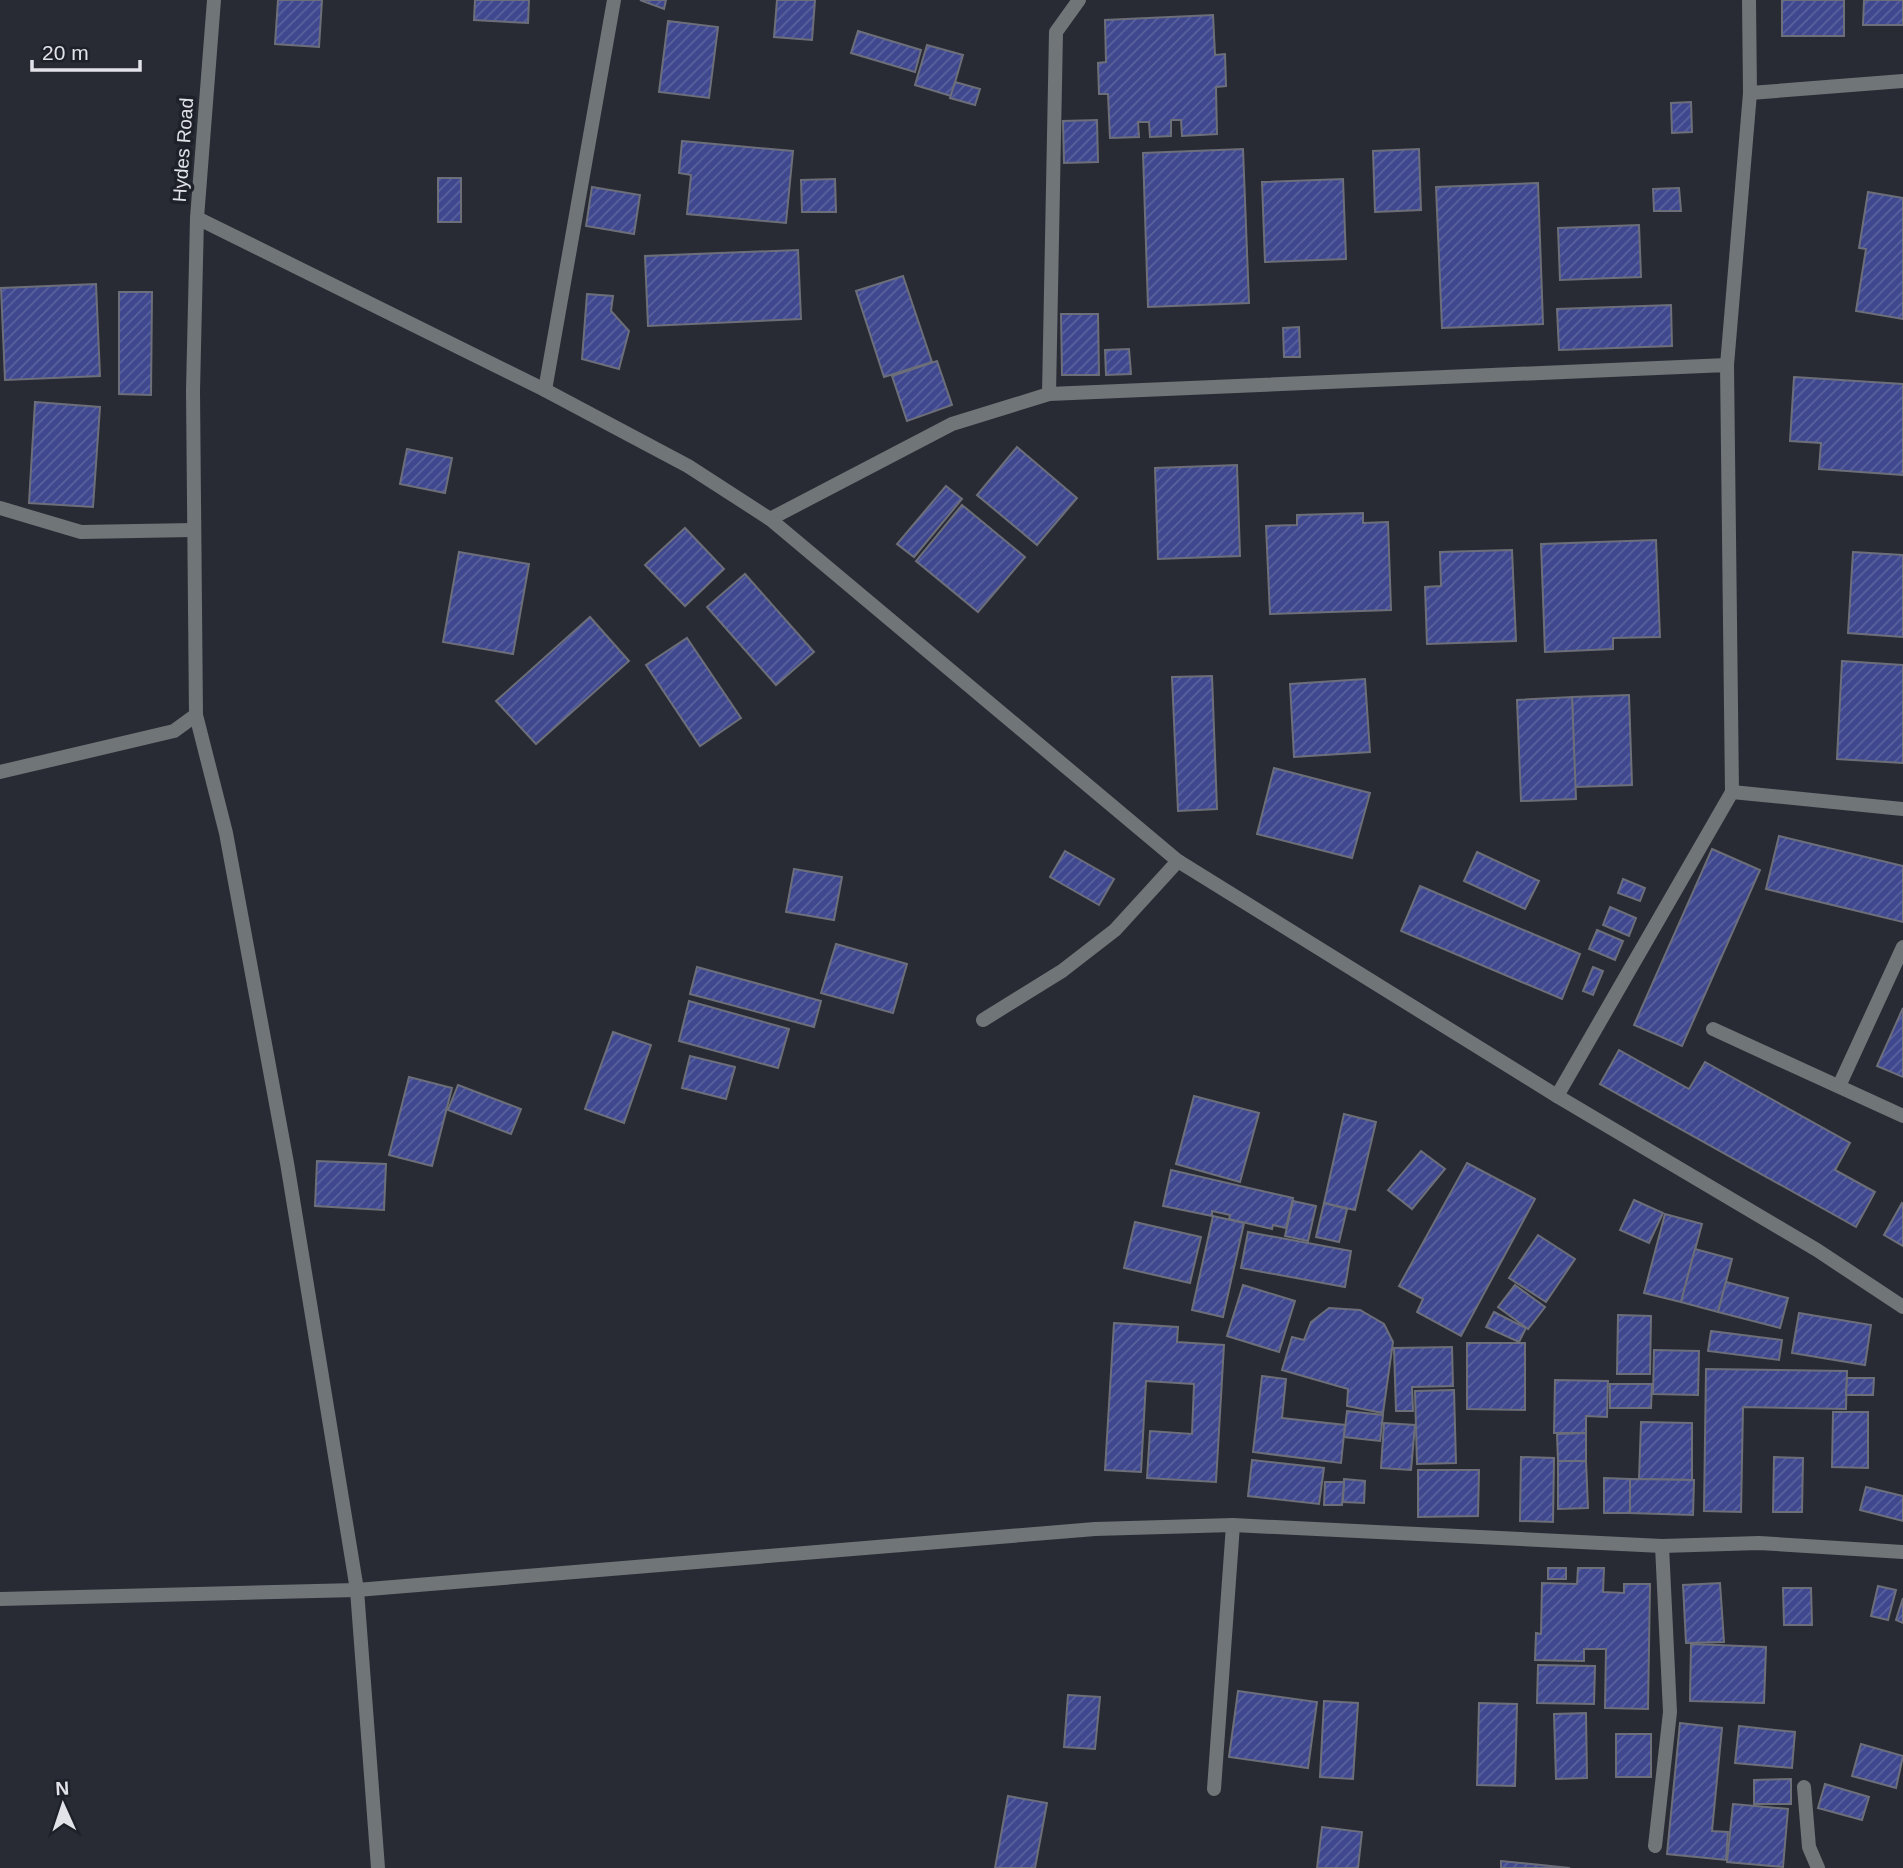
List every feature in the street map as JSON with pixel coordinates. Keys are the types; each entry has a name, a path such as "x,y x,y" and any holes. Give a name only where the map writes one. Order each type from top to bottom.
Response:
{"street":[{"name":"Hydes Road","path":"215,0 197,219 193,530 196,715 226,833 282,1135 357,1590 378,1868"},
{"path":"545,390 614,0"},
{"path":"1049,394 1056,32 1079,0"},
{"path":"1556,1096 1732,792 1727,365 1750,93 1749,0"},
{"path":"1750,93 1903,81"},
{"path":"197,219 545,390 688,466 770,519 1178,861 1556,1096 1817,1250 1903,1307"},
{"path":"770,519 953,424 1049,394 1727,365"},
{"path":"0,508 81,532 193,530"},
{"path":"0,772 174,731 196,715"},
{"path":"1732,792 1903,808"},
{"path":"983,1020 1062,971 1115,930 1178,861"},
{"path":"1839,1086 1903,947"},
{"path":"1713,1028 1903,1116"},
{"path":"1214,1789 1233,1525"},
{"path":"0,1599 357,1590 1095,1529 1233,1525 1662,1546 1759,1543 1903,1552"},
{"path":"1656,1846 1670,1712 1662,1546"},
{"path":"1804,1787 1809,1847 1818,1868"}],"building":[{"path":"278,0 322,0 319,47 275,44"},
{"path":"475,0 529,0 528,23 474,20"},
{"path":"640,0 666,0 664,9"},
{"path":"777,0 815,0 812,40 774,37"},
{"path":"1782,0 1844,0 1844,36 1782,36"},
{"path":"1864,0 1903,0 1903,25 1863,25"},
{"path":"1213,15 1215,55 1225,54 1226,86 1216,87 1217,134 1182,136 1181,120 1171,120 1171,136 1150,137 1149,122 1138,122 1139,137 1110,138 1108,94 1099,94 1098,63 1106,62 1105,20"},
{"path":"668,21 718,27 709,98 659,92"},
{"path":"858,31 921,50 915,72 851,53"},
{"path":"927,45 963,55 951,96 915,85"},
{"path":"955,82 980,89 975,105 950,98"},
{"path":"1691,102 1692,132 1672,133 1671,103"},
{"path":"1097,120 1098,162 1064,163 1063,121"},
{"path":"682,141 793,151 786,223 687,214 691,175 679,173"},
{"path":"1243,149 1249,303 1148,307 1143,153"},
{"path":"1419,149 1421,210 1375,212 1373,151"},
{"path":"438,178 461,178 461,222 438,222"},
{"path":"835,179 836,212 802,212 801,180"},
{"path":"1343,179 1346,259 1265,262 1262,182"},
{"path":"1538,183 1543,324 1442,328 1436,187"},
{"path":"592,187 640,195 634,234 586,226"},
{"path":"1679,188 1681,211 1654,211 1653,189"},
{"path":"1868,192 1903,198 1903,319 1856,311 1866,249 1859,248"},
{"path":"1639,225 1641,277 1560,280 1558,228"},
{"path":"798,250 801,319 648,326 645,256"},
{"path":"903,276 932,362 884,377 856,291"},
{"path":"96,284 100,376 5,380 1,288"},
{"path":"119,292 152,292 151,395 119,394"},
{"path":"587,294 613,296 611,311 629,331 619,369 582,359"},
{"path":"1671,305 1672,346 1559,350 1557,309"},
{"path":"1061,314 1098,314 1099,375 1062,375"},
{"path":"1299,327 1300,357 1284,357 1283,328"},
{"path":"1129,349 1131,374 1106,375 1105,350"},
{"path":"937,361 952,405 907,421 892,376"},
{"path":"1794,377 1903,384 1903,475 1819,469 1821,443 1790,441"},
{"path":"35,402 100,407 93,507 29,503"},
{"path":"1017,447 1077,498 1037,545 977,495"},
{"path":"407,449 452,458 445,493 400,484"},
{"path":"1237,465 1240,556 1158,559 1155,468"},
{"path":"946,486 962,499 914,557 897,544"},
{"path":"962,505 1025,557 978,612 916,561"},
{"path":"1363,513 1363,523 1388,522 1391,610 1270,614 1266,526 1297,525 1297,515"},
{"path":"685,528 724,569 685,606 645,565"},
{"path":"1656,540 1660,637 1613,638 1613,649 1545,652 1541,544"},
{"path":"1512,550 1516,641 1427,644 1425,587 1441,586 1440,552"},
{"path":"459,552 529,564 513,654 443,642"},
{"path":"1853,552 1903,555 1903,637 1848,633"},
{"path":"745,574 814,652 776,685 707,607"},
{"path":"590,617 629,661 536,744 496,701"},
{"path":"687,638 741,718 700,746 646,665"},
{"path":"1842,661 1903,665 1903,763 1837,759"},
{"path":"1212,676 1217,809 1178,811 1172,677"},
{"path":"1365,679 1370,752 1294,757 1290,684"},
{"path":"1629,695 1632,785 1575,787 1572,697"},
{"path":"1572,697 1576,799 1521,801 1517,700"},
{"path":"1274,768 1370,793 1352,858 1257,834"},
{"path":"1779,836 1903,866 1903,922 1766,889"},
{"path":"1712,849 1760,870 1682,1046 1634,1025"},
{"path":"1065,851 1114,879 1099,905 1050,877"},
{"path":"1477,852 1539,881 1525,909 1464,881"},
{"path":"794,869 842,877 834,920 786,912"},
{"path":"1623,879 1645,888 1640,901 1618,893"},
{"path":"1420,886 1580,954 1562,999 1401,931"},
{"path":"1610,907 1636,918 1629,936 1603,925"},
{"path":"1597,930 1623,941 1615,960 1589,949"},
{"path":"836,944 907,964 893,1013 821,993"},
{"path":"697,967 821,1001 814,1027 690,994"},
{"path":"1593,967 1603,971 1593,995 1583,991"},
{"path":"689,1001 789,1029 778,1068 679,1041"},
{"path":"1903,1008 1903,1077 1877,1066"},
{"path":"613,1032 651,1045 624,1123 585,1109"},
{"path":"1619,1050 1689,1089 1705,1062 1850,1143 1835,1170 1875,1192 1856,1227 1600,1084"},
{"path":"690,1056 735,1067 726,1099 682,1088"},
{"path":"409,1077 452,1088 432,1166 389,1155"},
{"path":"458,1085 521,1109 511,1134 448,1110"},
{"path":"1194,1096 1259,1113 1240,1182 1176,1164"},
{"path":"1344,1114 1376,1122 1355,1210 1324,1203"},
{"path":"1421,1151 1445,1169 1412,1209 1388,1190"},
{"path":"317,1161 386,1164 384,1210 315,1206"},
{"path":"1467,1163 1535,1199 1461,1336 1417,1312 1423,1299 1399,1286"},
{"path":"1171,1170 1293,1198 1286,1228 1273,1225 1272,1229 1229,1219 1230,1215 1212,1211 1212,1216 1163,1206"},
{"path":"1634,1200 1663,1213 1649,1243 1620,1230"},
{"path":"1293,1201 1316,1206 1308,1241 1285,1236"},
{"path":"1324,1203 1347,1209 1339,1242 1316,1237"},
{"path":"1903,1204 1903,1246 1884,1235"},
{"path":"1665,1214 1702,1224 1681,1302 1644,1293"},
{"path":"1213,1216 1244,1223 1223,1317 1192,1310"},
{"path":"1135,1222 1201,1237 1190,1283 1124,1268"},
{"path":"1248,1232 1351,1251 1345,1287 1241,1268"},
{"path":"1538,1235 1575,1259 1546,1302 1509,1278"},
{"path":"1695,1249 1732,1259 1718,1312 1681,1302"},
{"path":"1726,1282 1788,1298 1780,1328 1718,1312"},
{"path":"1243,1285 1295,1301 1279,1352 1227,1336"},
{"path":"1515,1285 1545,1307 1528,1329 1498,1307"},
{"path":"1329,1308 1360,1310 1384,1324 1393,1342 1383,1413 1347,1406 1348,1389 1282,1370 1292,1337 1304,1340 1311,1322"},
{"path":"1494,1312 1526,1328 1519,1342 1486,1327"},
{"path":"1799,1313 1871,1325 1865,1365 1792,1353"},
{"path":"1618,1315 1651,1316 1650,1374 1617,1374"},
{"path":"1114,1323 1178,1327 1177,1342 1224,1345 1216,1482 1147,1478 1150,1431 1192,1434 1194,1384 1146,1381 1141,1472 1105,1470"},
{"path":"1711,1331 1782,1340 1779,1360 1708,1351"},
{"path":"1467,1343 1525,1343 1525,1410 1467,1409"},
{"path":"1452,1347 1453,1386 1412,1387 1413,1411 1396,1411 1394,1348"},
{"path":"1654,1350 1699,1351 1698,1395 1653,1394"},
{"path":"1706,1369 1847,1371 1846,1409 1743,1407 1741,1512 1704,1511"},
{"path":"1262,1376 1286,1379 1282,1418 1345,1425 1341,1463 1253,1452"},
{"path":"1847,1378 1874,1378 1873,1395 1846,1395"},
{"path":"1555,1380 1608,1381 1607,1417 1586,1416 1586,1433 1554,1433"},
{"path":"1610,1384 1652,1384 1651,1408 1610,1408"},
{"path":"1454,1390 1456,1463 1417,1464 1415,1391"},
{"path":"1347,1411 1383,1415 1380,1441 1344,1437"},
{"path":"1833,1412 1868,1412 1868,1468 1832,1467"},
{"path":"1641,1422 1692,1423 1692,1480 1639,1479"},
{"path":"1384,1423 1415,1425 1411,1470 1381,1468"},
{"path":"1586,1433 1586,1461 1558,1461 1557,1434"},
{"path":"1521,1457 1554,1458 1553,1522 1520,1521"},
{"path":"1774,1457 1803,1458 1802,1512 1773,1512"},
{"path":"1252,1460 1324,1468 1319,1504 1248,1496"},
{"path":"1558,1461 1586,1461 1588,1508 1558,1509"},
{"path":"1418,1470 1479,1470 1478,1516 1418,1517"},
{"path":"1604,1478 1630,1479 1630,1513 1604,1513"},
{"path":"1344,1479 1365,1481 1364,1503 1343,1502"},
{"path":"1630,1479 1694,1480 1693,1515 1630,1513"},
{"path":"1325,1482 1344,1482 1342,1505 1324,1505"},
{"path":"1866,1487 1903,1496 1903,1521 1860,1510"},
{"path":"1548,1568 1566,1568 1566,1579 1548,1579"},
{"path":"1578,1568 1604,1568 1603,1592 1624,1593 1624,1584 1650,1584 1648,1709 1605,1708 1606,1649 1584,1649 1584,1661 1535,1660 1536,1633 1541,1634 1542,1583 1577,1584"},
{"path":"1720,1583 1724,1642 1686,1643 1683,1585"},
{"path":"1878,1586 1896,1590 1888,1620 1871,1616"},
{"path":"1783,1588 1811,1588 1812,1625 1784,1625"},
{"path":"1903,1598 1903,1623 1896,1620"},
{"path":"1691,1644 1766,1647 1764,1703 1690,1701"},
{"path":"1538,1665 1595,1666 1594,1704 1537,1703"},
{"path":"1238,1691 1317,1702 1308,1768 1229,1757"},
{"path":"1068,1695 1100,1697 1095,1749 1064,1747"},
{"path":"1324,1701 1358,1703 1353,1779 1320,1777"},
{"path":"1479,1703 1517,1704 1515,1786 1477,1785"},
{"path":"1586,1713 1587,1778 1556,1779 1554,1714"},
{"path":"1680,1723 1722,1728 1712,1831 1728,1832 1726,1860 1667,1854"},
{"path":"1739,1726 1795,1732 1792,1768 1735,1763"},
{"path":"1616,1734 1651,1734 1651,1777 1616,1777"},
{"path":"1861,1744 1903,1756 1896,1788 1852,1776"},
{"path":"1791,1779 1791,1804 1754,1804 1754,1780"},
{"path":"1825,1784 1869,1797 1862,1820 1818,1808"},
{"path":"1008,1796 1047,1803 1035,1868 995,1868"},
{"path":"1733,1804 1788,1809 1783,1867 1727,1862"},
{"path":"1322,1827 1362,1832 1358,1868 1317,1868"},
{"path":"1501,1861 1570,1868 1501,1868"}]}
